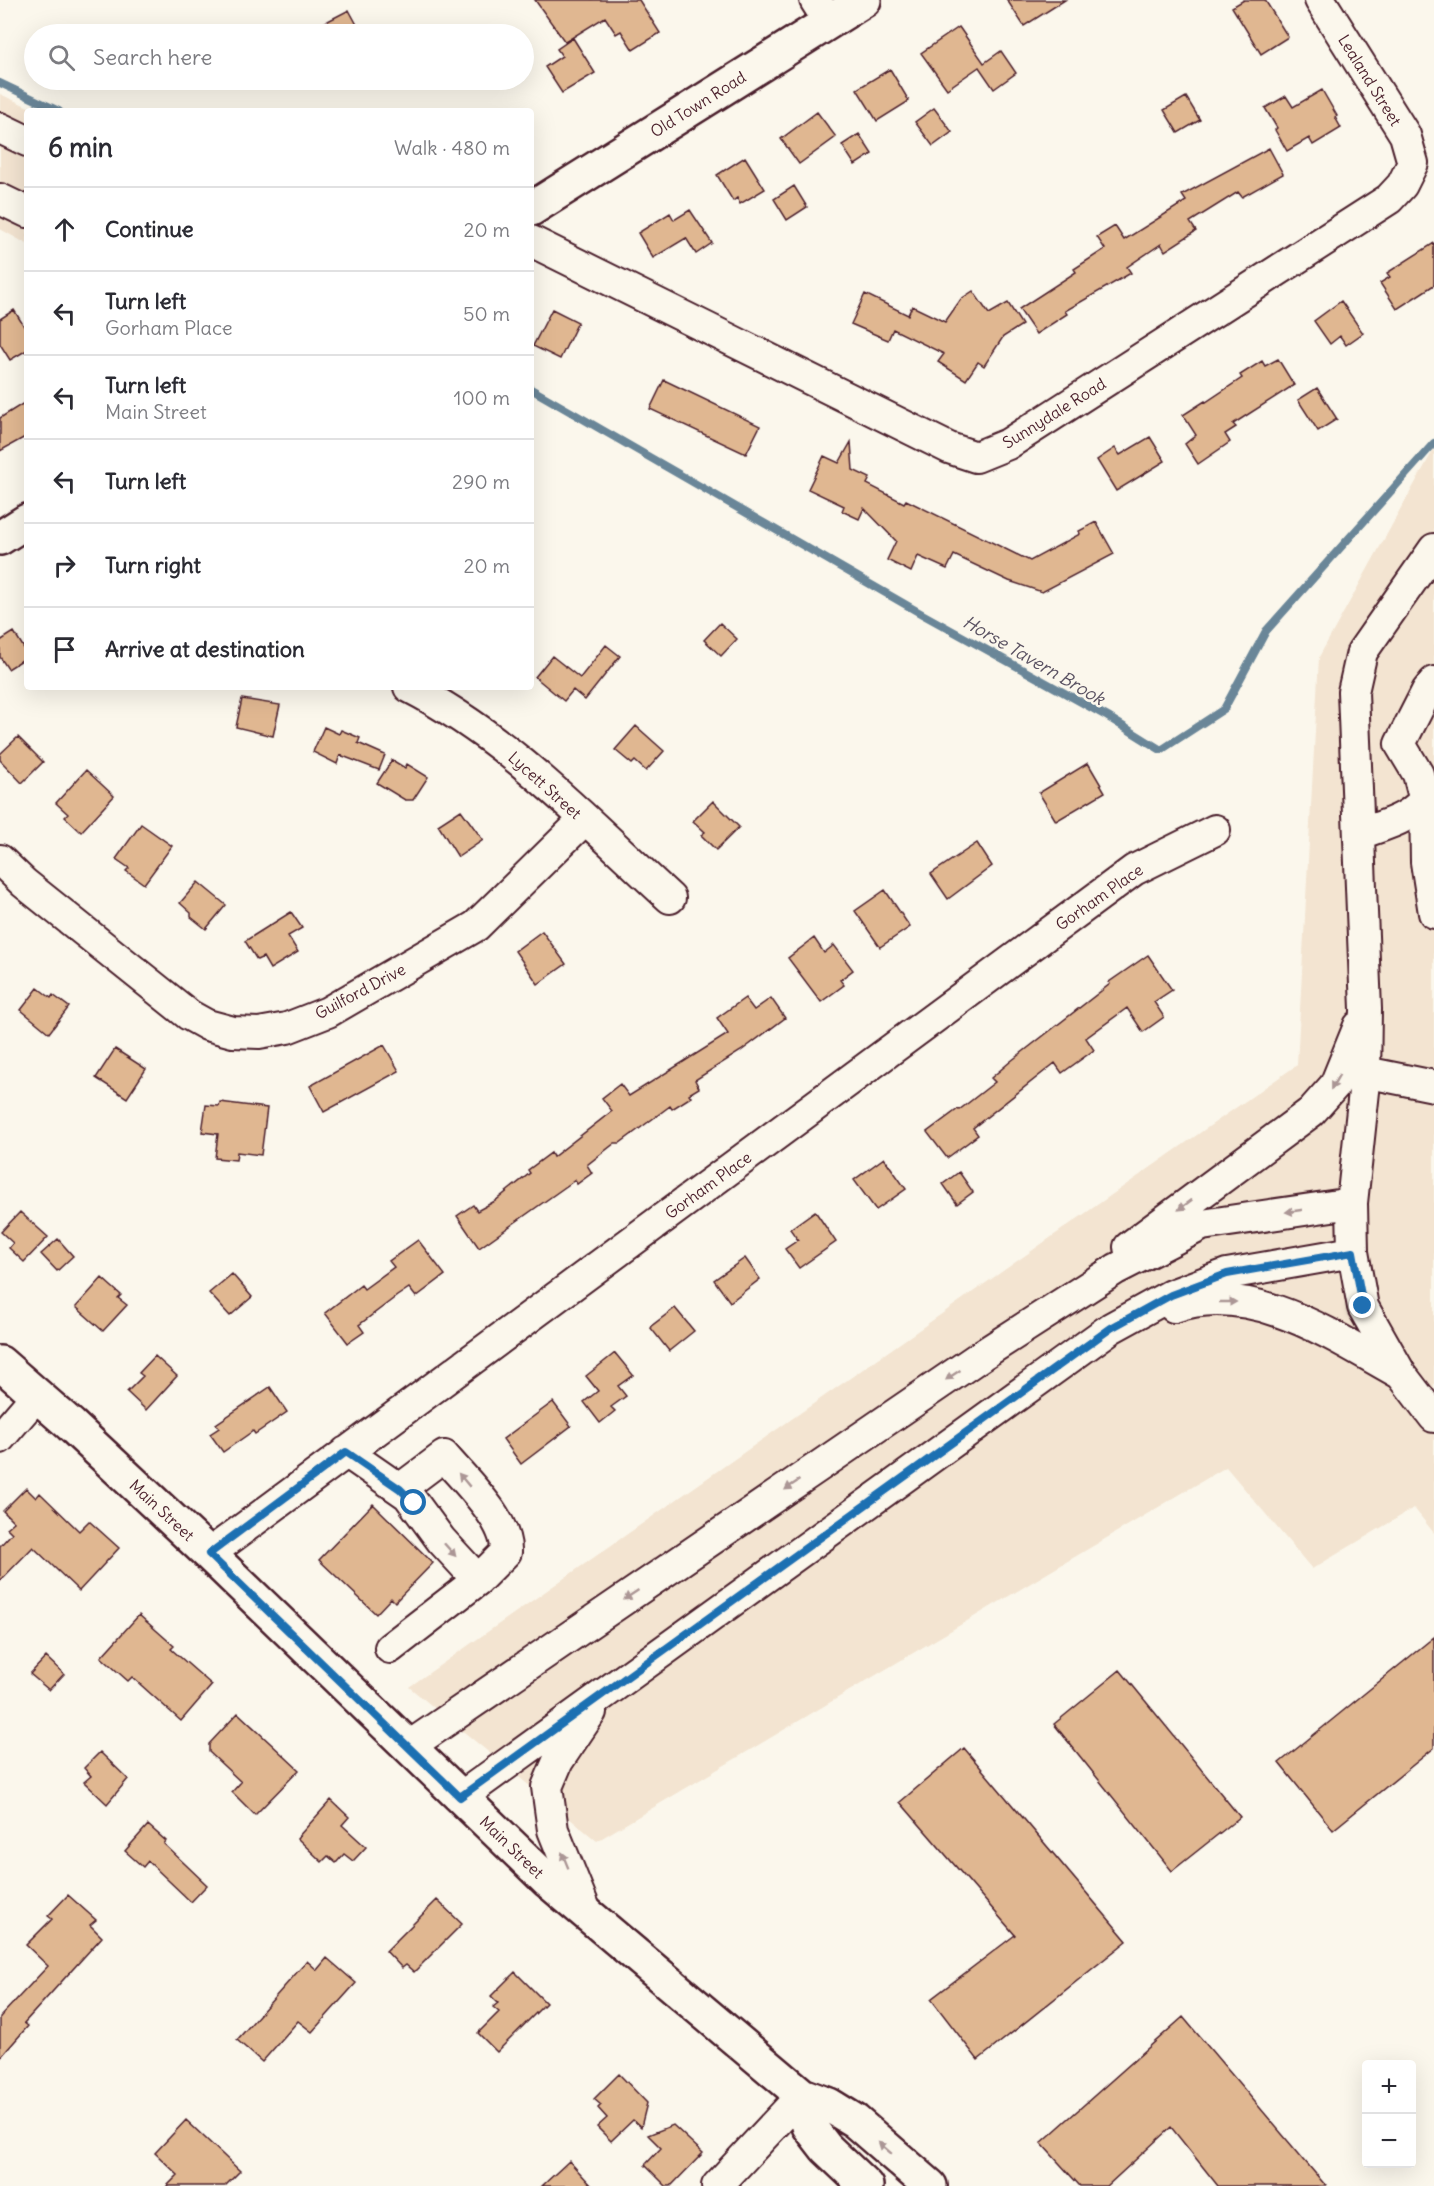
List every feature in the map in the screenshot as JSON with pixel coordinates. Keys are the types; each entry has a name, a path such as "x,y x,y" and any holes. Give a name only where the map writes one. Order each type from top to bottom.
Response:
{"main road":[{"name":"Old Town Road","path":"534,207 822,11 864,0"},
{"path":"0,538 24,523"},
{"name":"Main Street","path":"0,1363 209,1554 548,1881 802,2095 829,2105 855,2121 930,2186"},
{"path":"802,2095 809,2126 825,2148 866,2186"}],"street":[{"name":"Lealand Street","path":"1320,0 1405,135 1413,163"},
{"path":"0,128 24,140"},
{"name":"Sunnydale Road","path":"534,242 949,448 976,458 1008,444 1389,199 1402,185 1413,163"},
{"path":"0,199 24,211"},
{"path":"1434,549 1362,652 1353,692 1366,1009 1365,1072 1352,1203 1353,1252 1363,1306 1401,1374 1434,1418"},
{"path":"1434,682 1427,691 1400,744 1429,796 1426,862 1434,913"},
{"name":"Lycett Street","path":"415,690 468,721 516,757 669,898"},
{"path":"1359,834 1403,819 1429,796"},
{"name":"Guilford Drive","path":"0,860 24,884 189,1015 207,1025 233,1032 259,1033 286,1028 328,1012 476,926 584,820"},
{"name":"Gorham Place","path":"209,1554 1134,870 1215,830"},
{"path":"982,1355 1311,1112 1335,1085 1366,1009"},
{"path":"1365,1072 1434,1086"},
{"path":"408,1747 982,1355 1116,1269 1202,1225 1352,1203"},
{"path":"460,1797 1111,1328 1171,1295 1227,1274 1353,1252"},
{"path":"1111,1328 1190,1301 1243,1302 1290,1315 1401,1374"},
{"path":"0,1438 37,1395"},
{"path":"346,1452 400,1489 414,1503 441,1540 478,1580"},
{"path":"390,1648 478,1580 506,1552 507,1542 500,1526 444,1456 400,1489"},
{"path":"587,1914 553,1830 547,1787 558,1761 601,1696"},
{"path":"717,2186 802,2095"}],"shaded area":[{"path":"0,94 30,108 24,108 24,242 0,229"},
{"path":"1434,449 1434,1533 1414,1508 1312,1569 1226,1467 597,1841 409,1687 1297,1065 1319,657"}],"building":[{"path":"535,0 639,0 660,33 633,50 621,31 616,34 605,17 565,42"},
{"path":"1007,0 1065,0 1024,26"},
{"path":"1244,0 1265,0 1288,37 1261,54 1232,7"},
{"path":"349,10 357,24 322,24"},
{"path":"959,27 984,63 1001,51 1016,73 994,89 979,67 947,89 921,53"},
{"path":"573,38 595,73 562,93 545,67 562,56 557,49"},
{"path":"890,69 909,101 877,121 857,89"},
{"path":"1322,90 1341,128 1313,145 1309,138 1287,151 1265,108 1286,96 1293,107"},
{"path":"1186,97 1200,120 1178,133 1164,110"},
{"path":"934,108 952,132 933,146 915,122"},
{"path":"817,112 836,137 799,164 781,139"},
{"path":"859,134 872,154 855,165 842,145"},
{"path":"1269,148 1283,174 1242,197 1238,192 1190,222 1196,231 1165,251 1161,244 1127,267 1131,273 1065,311 1067,314 1036,334 1019,309 1076,272 1074,269 1105,249 1097,237 1115,226 1124,240 1186,201 1182,195"},
{"path":"745,157 765,189 740,204 737,198 733,201 717,175"},
{"path":"794,186 807,207 787,220 774,199"},
{"path":"690,210 712,243 696,254 686,238 653,258 638,233 670,213 674,220"},
{"path":"1434,243 1434,285 1397,309 1380,283 1390,277 1387,273"},
{"path":"973,291 989,314 1008,303 1022,325 1003,337 984,366 978,362 966,380 938,362 944,354 893,329 888,340 851,324 865,294 908,315 912,306 945,322 961,299"},
{"path":"1341,301 1363,333 1346,345 1340,336 1330,344 1314,321"},
{"path":"552,309 578,322 560,359 534,346"},
{"path":"14,310 24,326 24,352 10,360 0,344 0,319"},
{"path":"1278,359 1294,385 1233,424 1236,427 1225,434 1230,442 1198,464 1185,444 1196,435 1183,415 1242,378 1240,375 1262,361 1265,366"},
{"path":"664,380 760,426 746,454 650,409"},
{"path":"1317,388 1337,419 1318,431 1298,400"},
{"path":"24,403 24,438 0,451 0,418"},
{"path":"1150,437 1165,461 1116,491 1097,460 1115,448 1120,455"},
{"path":"851,442 853,470 870,478 867,484 904,503 906,500 1030,561 1080,534 1079,531 1096,522 1114,554 1042,592 1009,581 954,555 947,569 918,556 911,572 887,560 896,541 864,508 859,519 842,511 844,506 808,489 824,456 839,463"},
{"path":"720,623 737,639 721,656 704,640"},
{"path":"14,632 24,648 24,659 8,669 0,657 0,641"},
{"path":"606,645 620,656 585,700 573,690 564,701 535,677 552,656 580,678"},
{"path":"242,699 280,705 273,736 236,727"},
{"path":"636,726 664,751 646,771 635,761 632,764 615,750"},
{"path":"324,727 339,734 341,730 360,738 358,743 385,755 379,770 340,755 337,764 313,752"},
{"path":"18,737 43,762 22,783 0,760 0,754"},
{"path":"392,760 405,768 407,764 428,777 413,800 405,800 377,783"},
{"path":"1088,763 1105,792 1056,821 1039,793"},
{"path":"86,770 114,796 81,832 65,817 68,814 56,803"},
{"path":"713,801 739,827 716,850 701,835 705,832 693,821"},
{"path":"461,810 483,840 458,857 438,825"},
{"path":"141,824 172,846 144,884 126,871 129,868 116,859"},
{"path":"977,843 992,866 948,899 931,874"},
{"path":"198,882 226,905 206,929 191,917 191,913 180,903"},
{"path":"885,890 910,927 880,947 855,911"},
{"path":"291,912 302,928 288,936 298,952 270,969 263,957 257,960 245,941"},
{"path":"542,931 566,964 538,984 515,951"},
{"path":"814,938 824,953 834,945 853,970 840,980 844,985 821,1002 788,958"},
{"path":"1148,955 1172,990 1154,1002 1164,1017 1143,1032 1127,1008 1086,1038 1094,1050 1062,1073 1055,1063 973,1128 978,1135 947,1158 927,1132 995,1082 991,1078 1011,1061 1110,984 1109,982"},
{"path":"38,988 51,998 53,995 69,1007 49,1033 21,1010"},
{"path":"745,998 754,1010 771,998 785,1018 741,1051 695,1080 699,1088 689,1094 691,1097 672,1109 670,1106 587,1165 592,1173 577,1184 575,1180 479,1248 457,1216 473,1205 477,1211 495,1201 530,1173 528,1170 551,1153 553,1157 612,1111 602,1098 620,1084 629,1096 728,1034 717,1018"},
{"path":"384,1045 399,1071 324,1112 310,1086"},
{"path":"115,1049 146,1069 127,1098 96,1078"},
{"path":"220,1102 267,1108 261,1155 237,1152 236,1160 215,1158 218,1134 202,1132 206,1105 219,1106"},
{"path":"884,1158 906,1189 876,1210 854,1180"},
{"path":"959,1172 973,1192 957,1204 943,1184"},
{"path":"815,1211 836,1242 799,1268 785,1249 798,1240 790,1229"},
{"path":"20,1212 48,1237 24,1262 9,1248 13,1243 1,1232"},
{"path":"58,1239 73,1256 57,1271 41,1254"},
{"path":"418,1240 445,1275 416,1297 409,1288 397,1296 359,1325 364,1332 348,1343 325,1313 361,1285 364,1289 394,1267 389,1261"},
{"path":"745,1258 760,1279 730,1302 714,1280"},
{"path":"232,1274 252,1297 230,1316 209,1293"},
{"path":"102,1278 121,1295 118,1298 127,1305 103,1331 76,1307"},
{"path":"675,1308 694,1331 669,1351 650,1327"},
{"path":"615,1353 633,1375 618,1386 626,1396 611,1407 615,1411 600,1423 584,1402 598,1391 586,1376"},
{"path":"155,1356 177,1376 146,1410 127,1392 143,1376 139,1373"},
{"path":"270,1387 287,1412 255,1434 253,1431 223,1452 210,1434 219,1428 216,1424"},
{"path":"553,1402 571,1426 521,1464 503,1439"},
{"path":"26,1488 36,1498 40,1493 79,1531 89,1521 119,1548 79,1591 33,1547 0,1581 0,1546 12,1533 7,1528 14,1522 3,1511"},
{"path":"373,1504 433,1563 395,1602 391,1598 376,1614 319,1560"},
{"path":"139,1615 174,1646 171,1649 212,1685 181,1721 132,1677 128,1681 101,1657"},
{"path":"1434,1637 1434,1748 1333,1830 1279,1763"},
{"path":"46,1657 64,1674 49,1690 30,1674"},
{"path":"1120,1670 1240,1817 1172,1871 1054,1724"},
{"path":"238,1713 299,1770 255,1815 232,1792 241,1782 209,1752 209,1744"},
{"path":"964,1748 1127,1941 978,2060 931,1999 1015,1935 900,1802"},
{"path":"100,1752 128,1779 107,1804 84,1782 91,1776 84,1768"},
{"path":"331,1800 349,1817 342,1825 366,1847 353,1861 344,1854 336,1863 328,1856 322,1862 297,1838"},
{"path":"148,1825 166,1841 164,1844 207,1885 191,1902 148,1861 143,1867 125,1851"},
{"path":"68,1895 96,1920 90,1925 102,1937 24,2023 28,2026 0,2058 0,2017 48,1966 26,1945 52,1919 48,1916"},
{"path":"437,1900 462,1924 414,1972 406,1965 402,1968 386,1951"},
{"path":"327,1958 356,1983 312,2032 298,2021 262,2062 237,2040 307,1961 317,1970"},
{"path":"515,1972 546,2003 497,2052 478,2033 499,2012 493,2007 498,2003 491,1996"},
{"path":"1183,2017 1326,2186 1218,2186 1171,2127 1107,2186 1080,2186 1041,2143"},
{"path":"619,2074 647,2103 641,2127 633,2120 611,2141 597,2127 607,2118 598,2108 601,2105 594,2099"},
{"path":"186,2120 240,2171 225,2186 167,2186 178,2175 155,2153"},
{"path":"673,2125 703,2153 671,2186 666,2186 645,2165 661,2148 648,2135"},
{"path":"569,2161 592,2186 542,2186"}],"waterway":[{"name":"Horse Tavern Brook","path":"0,83 53,108"},
{"name":"Horse Tavern Brook","path":"534,391 922,614 1108,717 1161,750 1224,709 1266,631 1434,443"}],"route":[{"path":"414,1503 408,1495 346,1452 209,1554 460,1797 1111,1328 1171,1295 1227,1274 1353,1252 1363,1306"}]}
